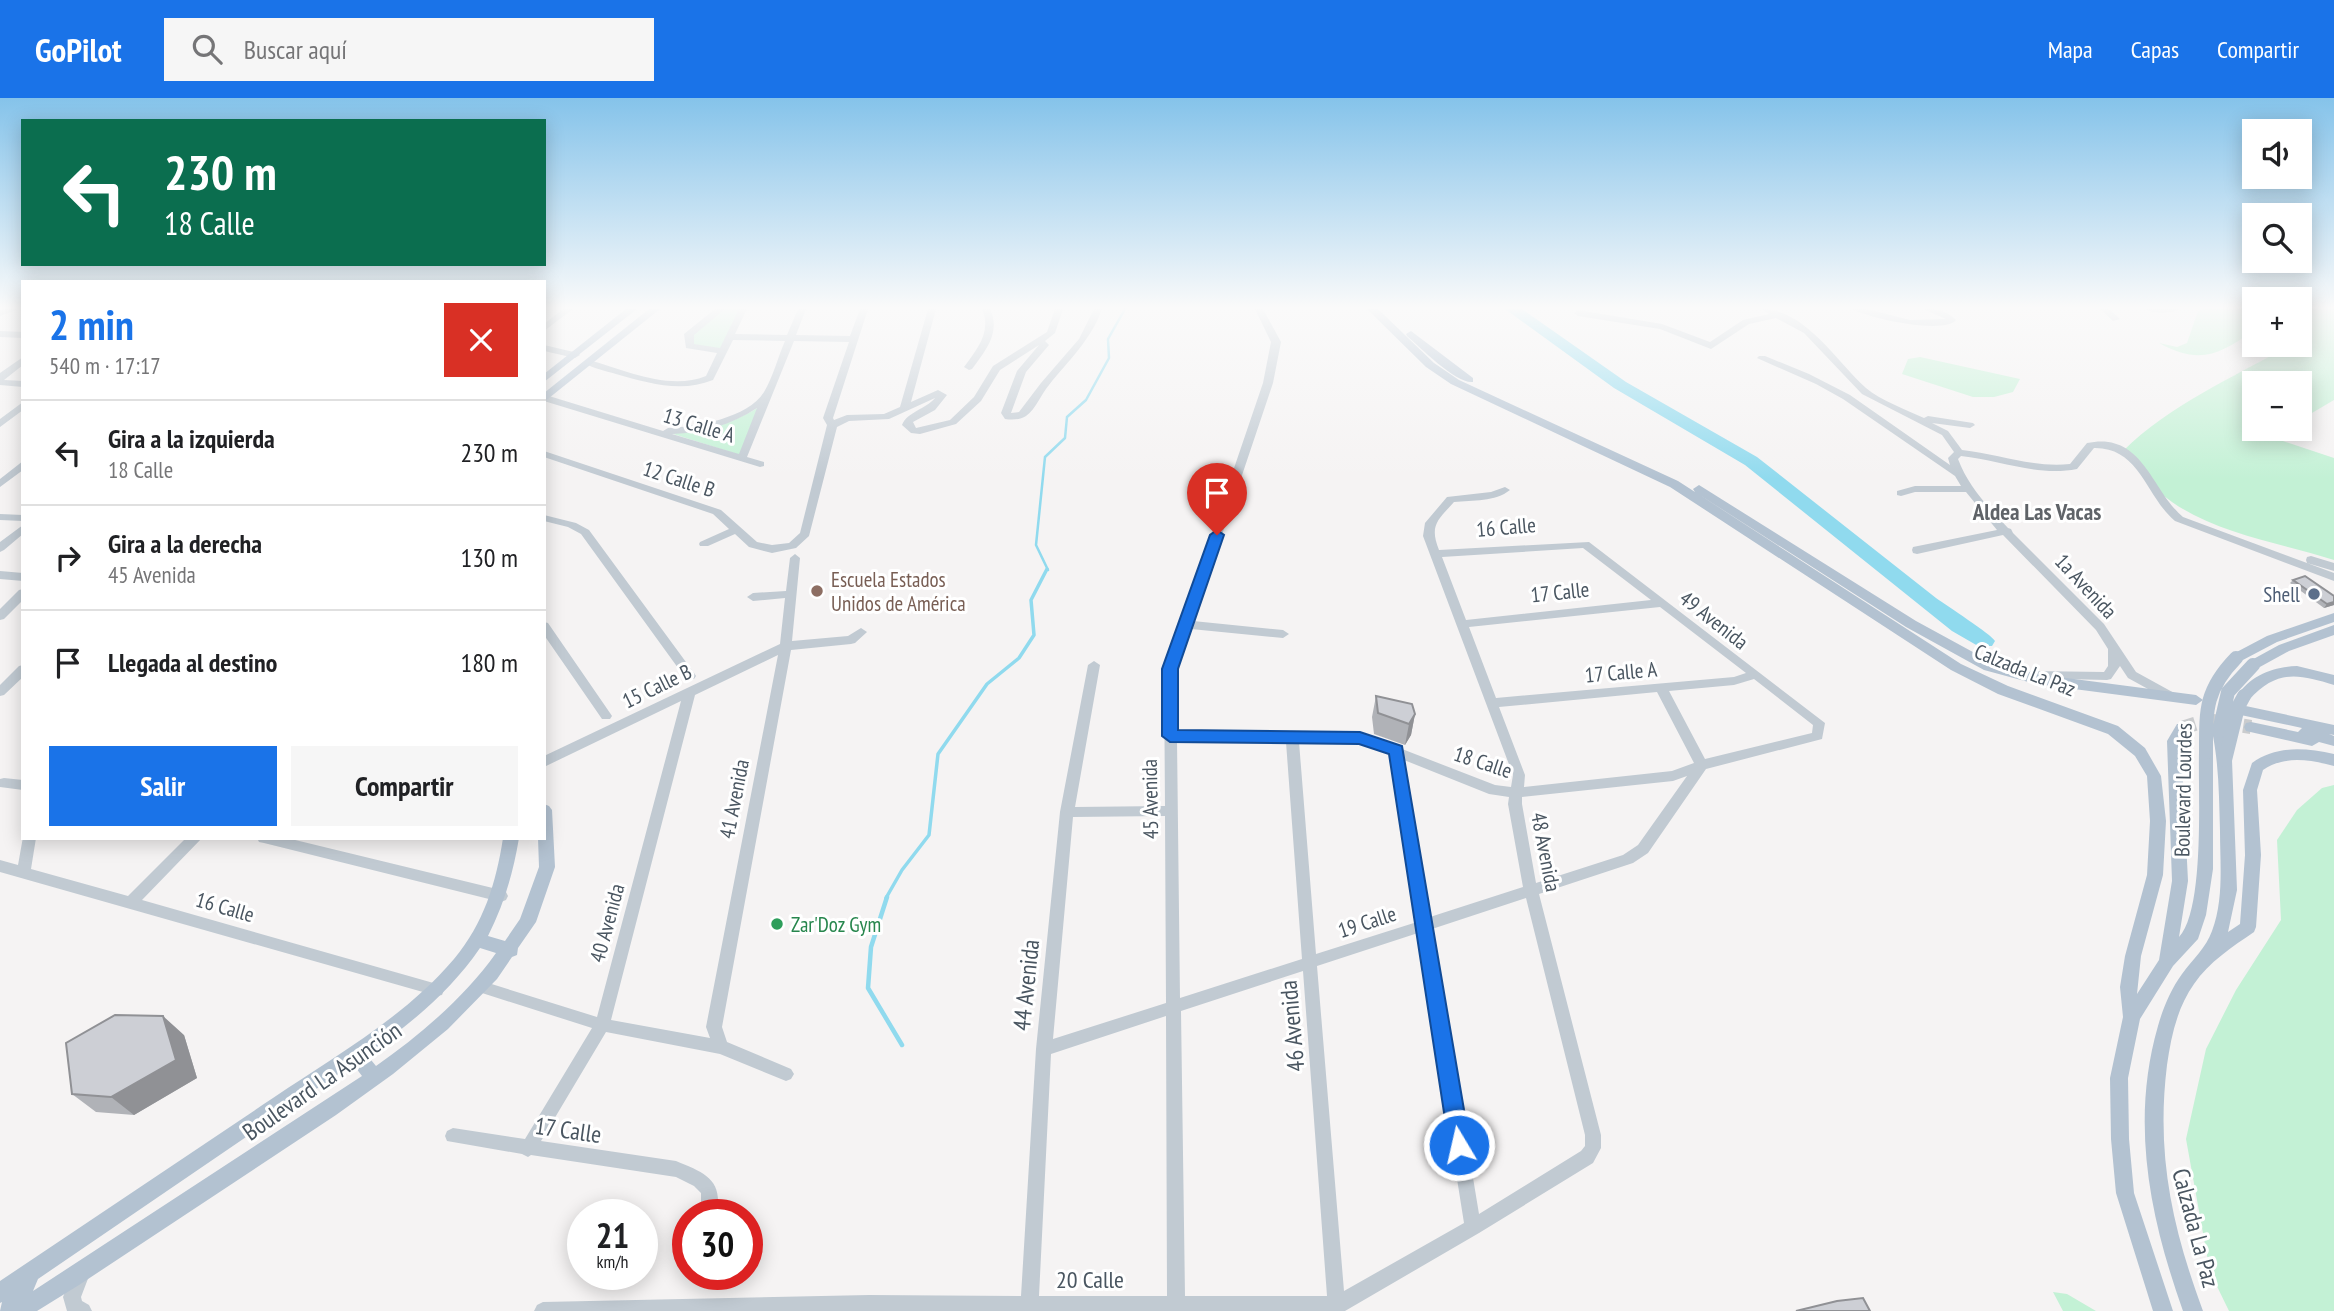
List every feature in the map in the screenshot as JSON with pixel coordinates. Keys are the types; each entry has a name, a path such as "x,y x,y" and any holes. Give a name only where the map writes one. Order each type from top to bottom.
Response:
{"main road":[{"path":"546,378 562,366"},
{"path":"546,398 586,366"},
{"name":"Calzada La Paz","path":"1431,366 1455,382 1674,484 1983,682 2113,730 2140,752 2151,768 2158,821 2155,875 2133,956 2128,986 2132,1017 2119,1078 2122,1167 2132,1218 2163,1311"},
{"name":"Calzada La Paz","path":"1450,366 1460,374 1689,483 1965,656 1985,673 2028,686 2195,704 2172,696 2009,674 1965,656"},
{"path":"556,370 575,374"},
{"name":"Boulevard Lourdes","path":"2132,1017 2167,961 2192,934 2198,915 2205,869 2207,700 2213,683 2236,658 2272,639 2334,617"},
{"name":"Boulevard Lourdes","path":"2204,961 2221,930 2228,890 2225,760 2219,731 2225,698 2253,665 2277,651 2334,630"},
{"path":"2245,713 2265,677 2283,671 2303,670 2334,680"},
{"path":"2225,760 2238,707 2245,713 2334,747"},
{"path":"2245,713 2334,730"},
{"path":"2245,713 2334,741"},
{"path":"2167,961 2180,887 2174,741 2182,727"},
{"path":"2204,961 2248,927 2253,855 2250,790 2257,767 2269,759 2286,755 2303,754 2334,760"},
{"name":"Boulevard La Asunción","path":"18,1311 80,1276 373,1077 441,1026 481,987 511,950 530,918 544,881 548,846 546,828"},
{"name":"Boulevard La Asunción","path":"0,1293 406,1018 437,990 479,941 500,896 511,840"},
{"path":"479,941 511,950"},
{"name":"Calzada La Paz","path":"2193,1311 2174,1262 2160,1209 2154,1170 2152,1127 2155,1082 2170,1009 2194,971 2204,961"},
{"path":"355,1053 373,1077"},
{"path":"9,1311 18,1293 49,1261"}],"street":[{"path":"0,380 17,366"},
{"path":"600,366 689,386 710,378 716,366"},
{"path":"742,458 780,366"},
{"name":"41 Avenida","path":"721,1046 714,1027 786,646 793,552 805,534 832,425 828,418 845,366"},
{"path":"904,409 916,366"},
{"path":"832,425 847,418 886,416 935,393 941,393 942,399 932,408 908,421 909,428 920,431 953,422 978,399 1000,366"},
{"path":"1027,366 1006,413 1008,417 1015,417 1026,411 1047,380 1061,366"},
{"name":"45 Avenida","path":"1176,1307 1170,669 1184,624 1203,579 1271,366"},
{"name":"1a Avenida","path":"1782,366 1810,376 1834,390 1956,473 2007,531 2084,609 2132,675 2172,696"},
{"path":"1840,366 1865,392 1945,433 1959,453 2013,465 2063,469 2073,467 2091,445 2108,445 2135,458 2173,515 2334,577"},
{"path":"0,380 21,384"},
{"path":"654,431 682,431 717,425 742,415 768,395"},
{"name":"13 Calle A","path":"546,399 760,464"},
{"path":"0,424 21,407"},
{"path":"1914,418 1970,425"},
{"path":"1956,473 1953,458 1959,453"},
{"name":"12 Calle B","path":"546,455 718,512 748,542 762,548 793,552"},
{"path":"0,470 19,468"},
{"path":"0,484 19,468"},
{"path":"1900,493 1915,489 1969,489"},
{"name":"48 Avenida","path":"1505,490 1493,495 1451,499 1428,528 1435,554 1519,775 1515,804 1531,891 1593,1135 1593,1148"},
{"path":"0,517 21,518"},
{"path":"549,519 585,532 690,676"},
{"path":"0,548 21,530"},
{"path":"704,544 736,530"},
{"path":"1917,550 2007,531"},
{"path":"2216,533 2334,567"},
{"name":"16 Calle","path":"1435,554 1581,543"},
{"name":"49 Avenida","path":"1581,543 1819,723 1820,729"},
{"path":"0,575 21,577"},
{"path":"753,597 791,594"},
{"path":"0,616 21,595"},
{"name":"17 Calle","path":"1461,624 1662,603"},
{"path":"1184,624 1283,634"},
{"path":"546,629 606,716"},
{"path":"786,646 851,640 861,632"},
{"name":"15 Calle B","path":"546,761 786,646"},
{"name":"1a Avenida","path":"2009,674 2107,676 2114,667 2113,647"},
{"name":"44 Avenida","path":"1029,1307 1044,1049 1067,812 1094,666"},
{"path":"0,692 21,671"},
{"name":"17 Calle A","path":"1491,703 1734,681 1754,675"},
{"path":"1661,688 1702,765"},
{"name":"40 Avenida","path":"528,1149 602,1025 690,692"},
{"name":"18 Calle","path":"1170,736 1360,738 1494,790 1516,793 1673,776 1702,765 1818,736 1820,729"},
{"name":"46 Avenida","path":"1292,738 1337,1308"},
{"path":"1396,751 1473,1227"},
{"name":"19 Calle","path":"1044,1049 1636,855 1702,765"},
{"path":"4,783 21,785"},
{"path":"1067,812 1171,811"},
{"path":"24,871 29,840"},
{"path":"132,901 193,840"},
{"path":"272,840 500,896"},
{"name":"16 Calle","path":"0,866 132,901 437,990"},
{"path":"481,987 602,1025 721,1046 786,1074"},
{"name":"17 Calle","path":"453,1136 676,1169"},
{"path":"1337,1308 1587,1157 1593,1148"},
{"path":"676,1169 702,1180 707,1185 712,1199"},
{"path":"80,1276 72,1297 74,1307 83,1311"},
{"name":"20 Calle","path":"543,1311 1029,1307 1337,1308"}],"green space":[{"path":"1905,366 1959,366 2020,379 2013,392 1994,397 1973,397 1902,374"},
{"path":"2253,366 2334,366 2334,400 2312,413 2312,371 2243,371"},
{"path":"2242,371 2242,441 2283,441 2334,458 2334,560 2229,530 2190,513 2158,491 2123,451 2181,406"},
{"path":"762,405 740,455 667,432 693,431 717,426 740,418"},
{"path":"2334,785 2334,1311 2229,1311 2210,1272 2186,1139 2206,1049 2236,990 2281,920 2277,840 2297,810 2322,788"},
{"path":"2053,1292 2067,1294 2096,1311 2063,1311"}],"building":[{"path":"2305,576 2334,596 2334,602 2327,604 2293,580"},
{"path":"1376,696 1412,704 1415,714 1409,724 1378,713"},
{"path":"115,1015 163,1016 176,1060 111,1097 72,1094 66,1043"},
{"path":"1863,1298 1870,1311 1796,1311 1837,1301"}],"waterway":[{"path":"1048,570 1036,545 1045,457 1065,438 1067,417 1086,400 1105,366"},
{"path":"1592,366 1620,385 1751,461 1929,603 1959,626 1985,641"},
{"path":"886,898 902,870 929,835 938,754 987,684 1019,658 1034,635 1031,600 1047,569"},
{"path":"887,897 871,947 868,988 902,1045"}],"tunnel":[{"path":"2182,728 2207,720 2251,727"}],"place":[{"name":"Escuela Estados Unidos de América","path":"817,591"},
{"name":"Shell","path":"2314,594"},
{"name":"Zar'Doz Gym","path":"777,924"}],"district":[{"name":"Aldea Las Vacas","path":"2037,511"}],"route":[{"path":"1217,535 1172,659 1170,736 1360,738 1369,739 1396,751 1459,1145"}]}
